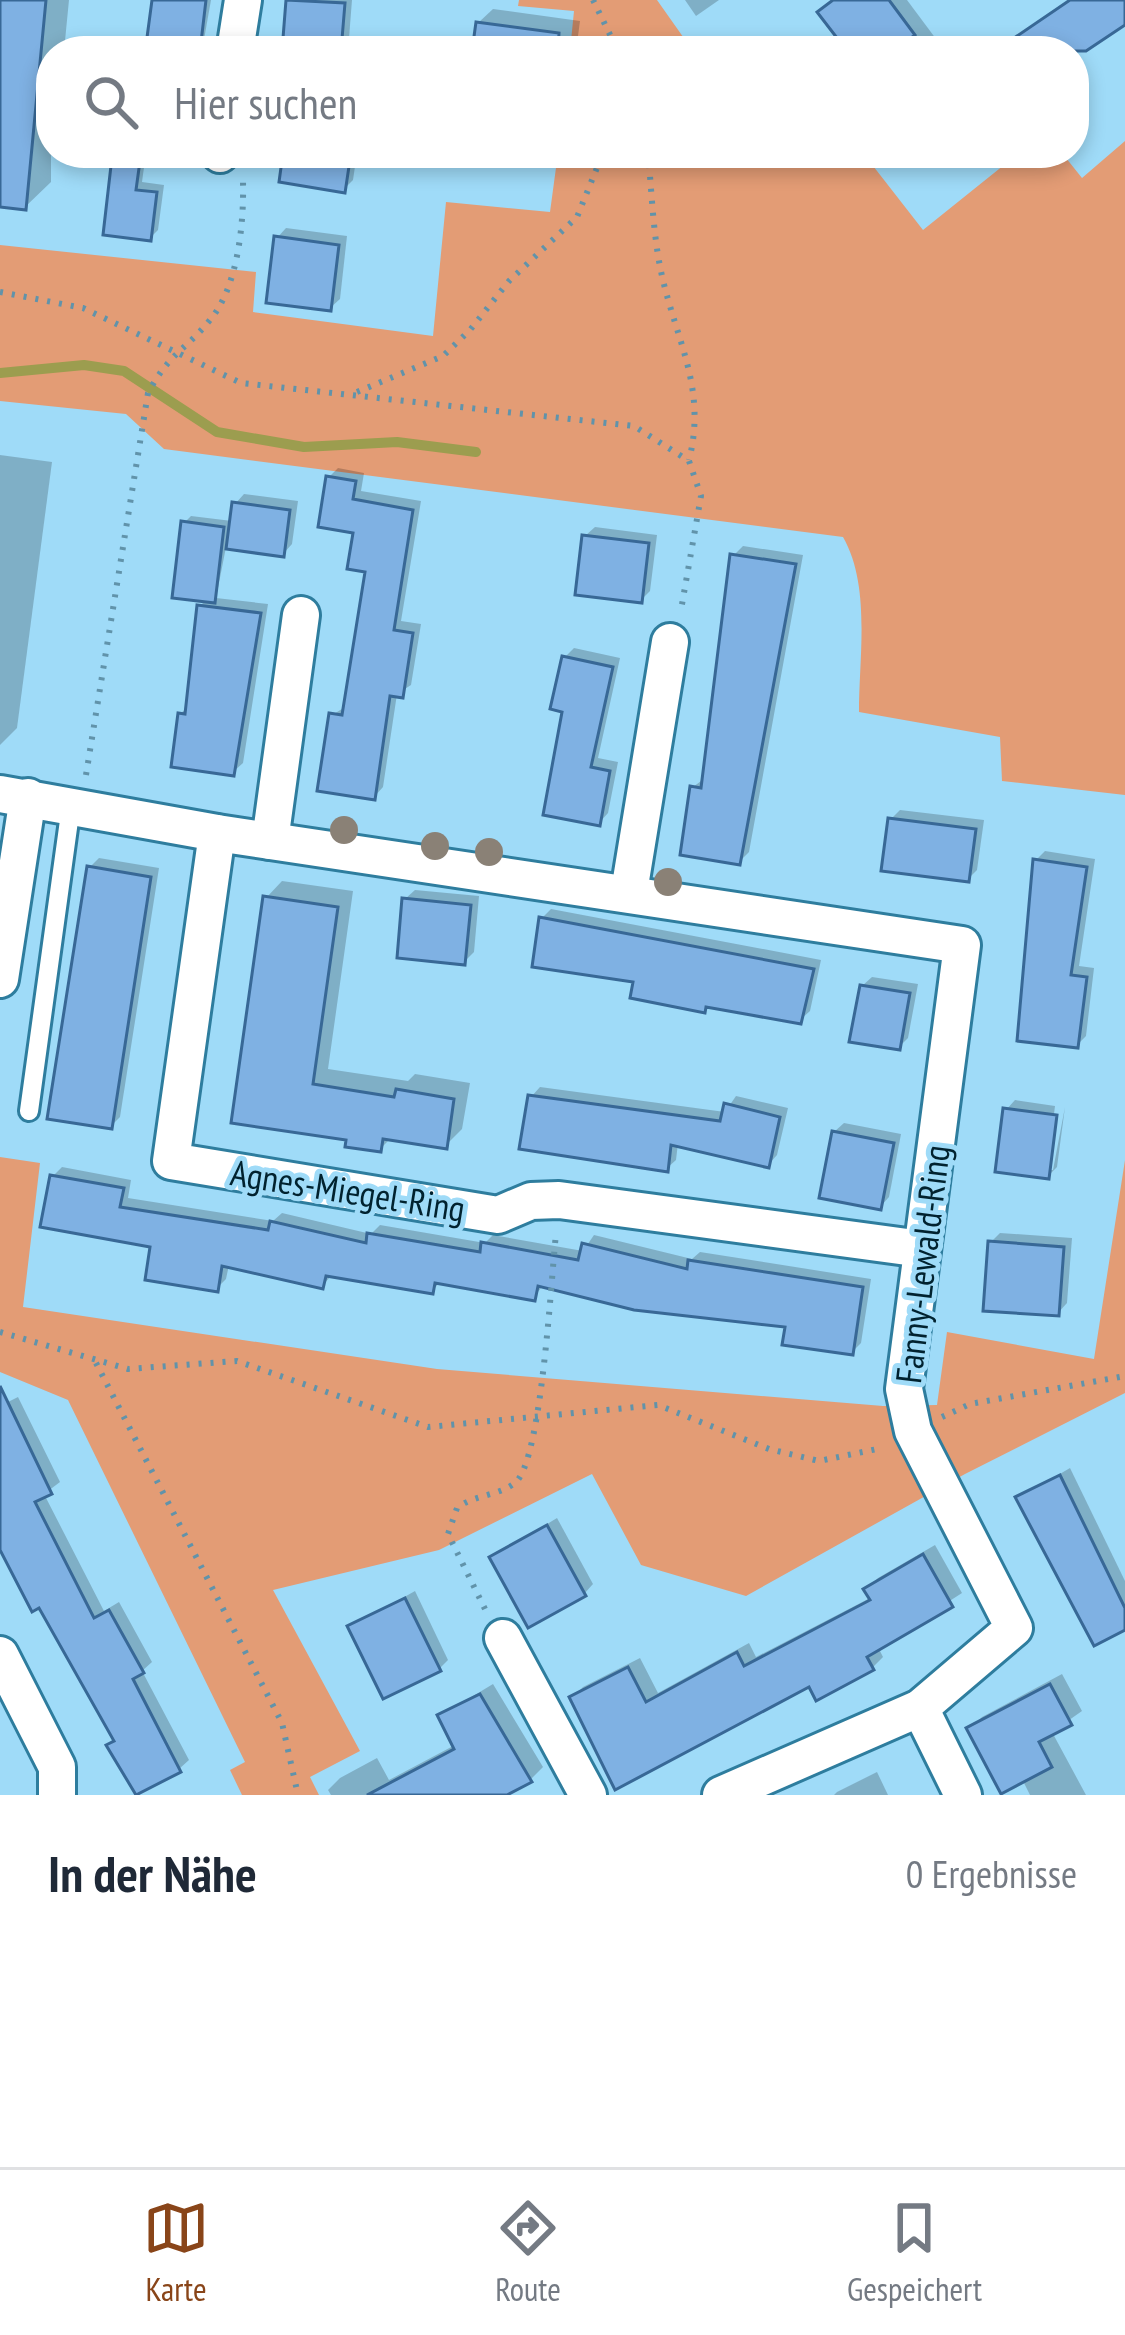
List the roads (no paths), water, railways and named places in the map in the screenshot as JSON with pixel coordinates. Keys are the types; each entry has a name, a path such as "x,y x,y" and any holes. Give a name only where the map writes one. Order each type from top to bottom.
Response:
{"street":[{"path":"237,36 243,0"},
{"path":"270,841 301,615"},
{"path":"629,892 670,642"},
{"name":"Fanny-Lewald-Ring","path":"0,979 14,795 217,833 962,945 904,1389 914,1431 1014,1628 920,1708 721,1795"},
{"name":"Agnes-Miegel-Ring","path":"217,833 171,1161 497,1215 531,1201 559,1200 922,1249"},
{"path":"503,1637 589,1795"},
{"path":"0,1655 57,1767 57,1795"},
{"path":"920,1708 962,1795"}],"lane":[{"path":"28,1111 75,807"}],"waterway":[{"path":"0,373 84,365 124,371 217,432 304,447 397,442 476,452"}]}
